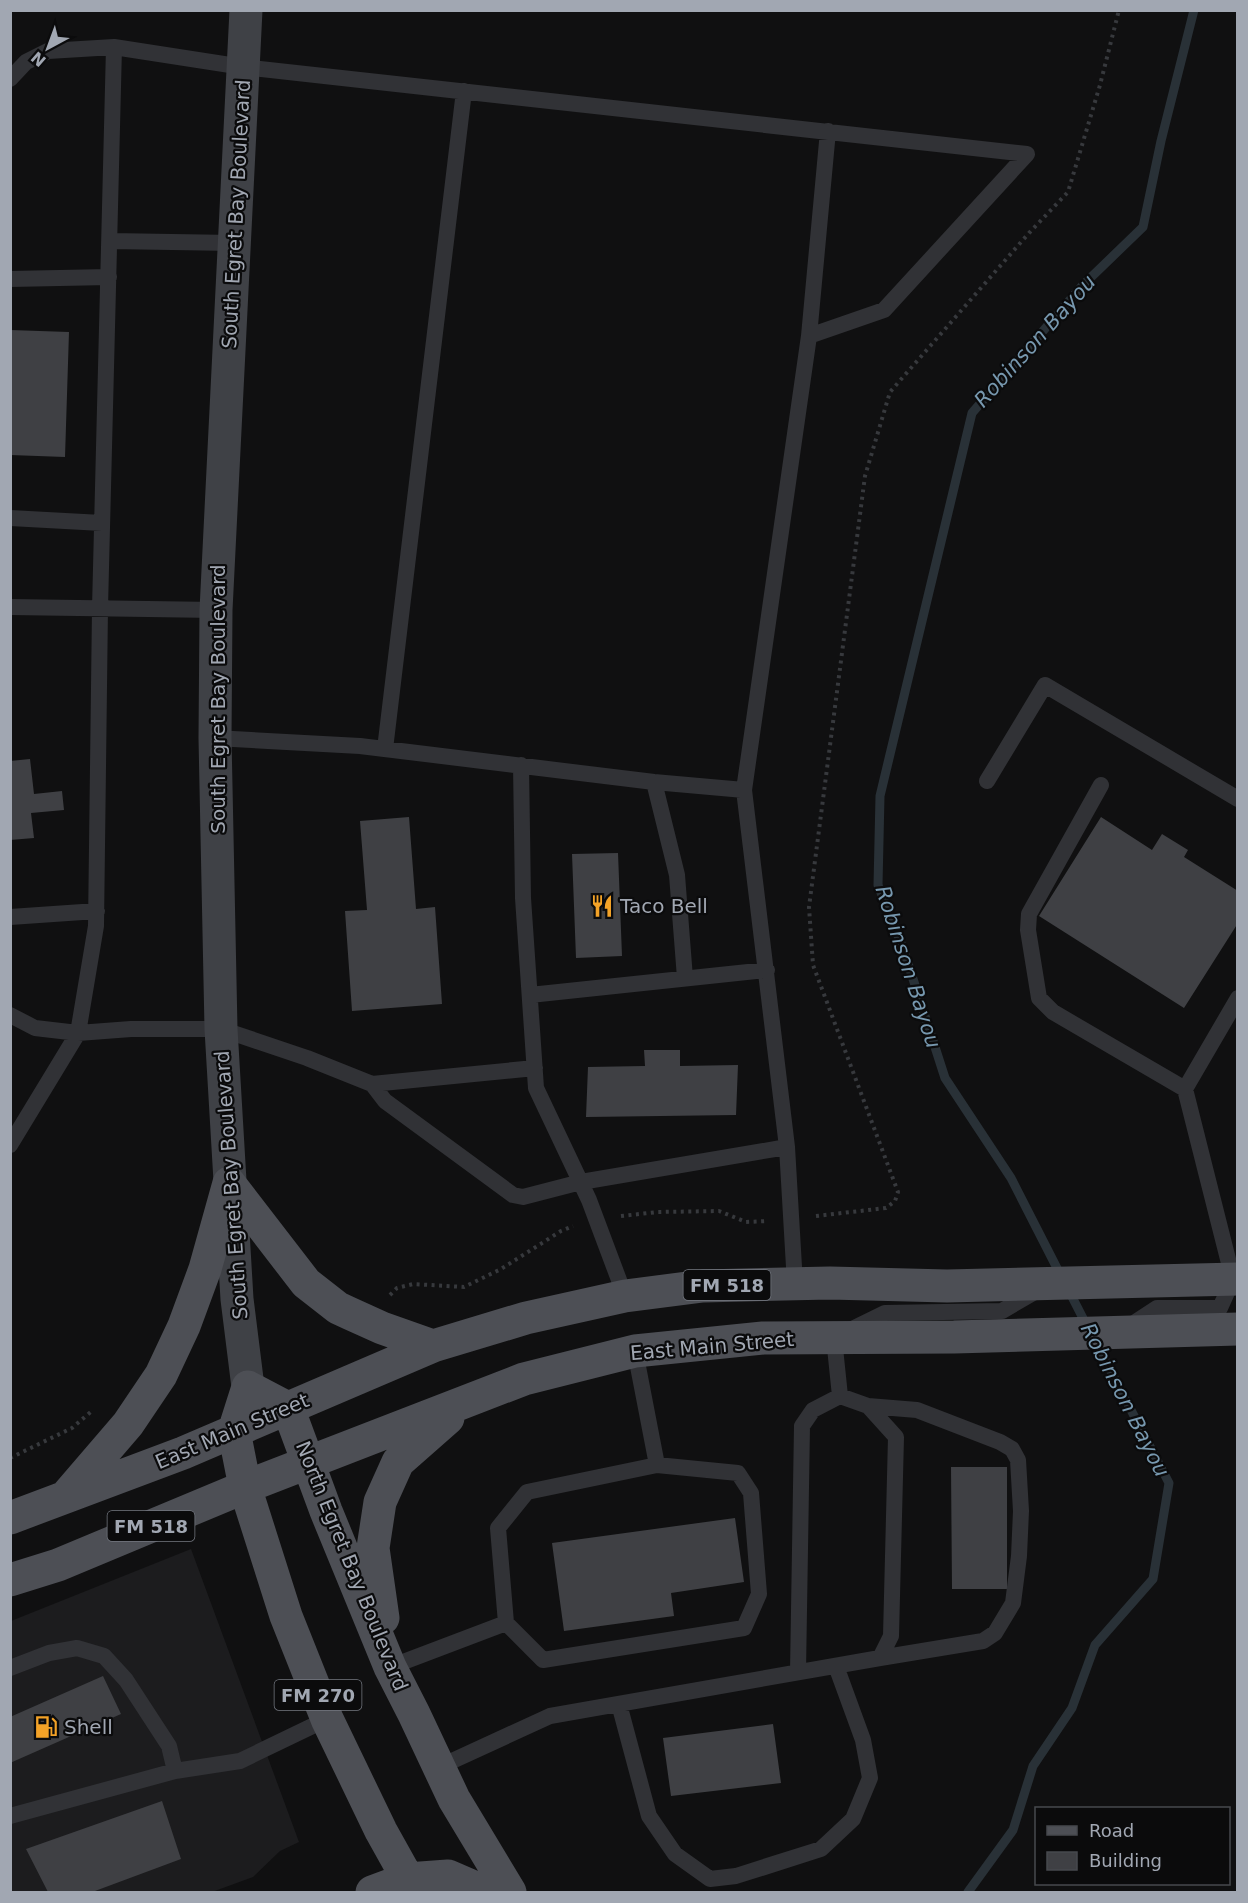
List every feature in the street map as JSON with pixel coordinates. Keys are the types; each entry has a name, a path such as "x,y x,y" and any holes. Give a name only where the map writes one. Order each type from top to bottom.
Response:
{"main road":[{"name":"South Egret Bay Boulevard","path":"246,10 216,610 215,738 221,1029 237,1299 248,1387"},
{"path":"229,1183 306,1283 344,1311 382,1328 433,1346"},
{"path":"64,1499 128,1424 161,1375 184,1326 205,1269 229,1183"},
{"name":"East Main Street","path":"10,1518 64,1499 234,1431 433,1346 526,1318 625,1296 703,1286 795,1284 947,1286 1226,1279"},
{"name":"East Main Street","path":"10,1580 58,1565 245,1487 524,1379 635,1351 764,1338 968,1336 1223,1329"},
{"path":"248,1387 288,1408"},
{"name":"FM 270","path":"248,1387 234,1431 245,1487 286,1616 327,1719 381,1831 411,1886"},
{"path":"390,1667 373,1548 380,1502 398,1462 463,1404"},
{"name":"North Egret Bay Boulevard","path":"288,1408 326,1511 390,1667 454,1799 510,1893"},
{"path":"372,1893 448,1876 485,1893"}],"lane":[{"path":"10,1145 78,1033 96,926 100,608 114,47"},
{"path":"10,80 26,62 48,51 114,47 243,67 1027,154 884,310 809,336"},
{"path":"385,749 464,91"},
{"path":"795,1284 787,1147 744,790 809,336 828,131"},
{"path":"110,241 234,243"},
{"path":"10,279 109,277"},
{"path":"10,518 102,523"},
{"path":"10,607 216,610"},
{"path":"987,780 1045,685 1238,799"},
{"path":"215,738 385,749 654,782 744,790"},
{"path":"521,765 524,898 536,1088 596,1218 625,1296"},
{"path":"654,782 677,875 685,978"},
{"path":"1101,784 1029,914 1028,930 1040,998 1053,1012 1185,1089"},
{"path":"10,917 97,911"},
{"path":"530,995 767,970"},
{"path":"1120,1332 1157,1308 1220,1308 1226,1279 1185,1089 1238,998"},
{"path":"10,1014 35,1028 78,1033 131,1029 221,1029 307,1058 372,1084 535,1068"},
{"path":"372,1084 385,1101 513,1195 523,1197 580,1182 787,1147"},
{"path":"840,1396 834,1338 885,1312 1002,1311 1051,1283"},
{"path":"635,1351 657,1465"},
{"path":"439,1767 550,1716 983,1641 995,1633 1013,1603 1019,1556 1020,1501 1018,1460 1012,1449 968,1428 917,1410 867,1406 840,1396 813,1410 802,1426 798,1672"},
{"path":"867,1406 896,1437 891,1636 880,1658"},
{"path":"657,1465 738,1473 751,1493 759,1594 744,1628 543,1660 506,1623 498,1528 527,1492 657,1465"},
{"path":"390,1667 506,1623"},
{"path":"10,1668 49,1653 77,1648 104,1656 126,1680 169,1746 175,1771"},
{"path":"619,1704 649,1816 668,1845 675,1854 710,1879 736,1876 821,1850 854,1819 870,1778 863,1740 836,1666"},
{"path":"10,1816 175,1771 240,1761 327,1719"}],"path":[{"path":"386,1299 397,1288 413,1284 464,1287 501,1269 561,1231 596,1218 658,1212 719,1211 746,1222 886,1208 895,1201 898,1192 813,965 809,907 865,476 890,392 1029,233 1068,192 1100,85 1119,10"},
{"path":"10,1458 72,1428 94,1410"}],"shaded area":[{"path":"191,1549 299,1842 280,1851 253,1877 212,1892 11,1892 11,1621"}],"building":[{"path":"10,330 69,332 65,457 10,455"},
{"path":"30,759 34,794 62,791 64,810 31,813 34,838 10,840 10,761"},
{"path":"409,817 416,909 435,907 442,1004 352,1011 345,911 367,910 360,821"},
{"path":"1101,817 1152,850 1162,834 1188,850 1184,857 1238,891 1238,923 1184,1008 1039,916"},
{"path":"618,853 622,956 576,958 572,854"},
{"path":"644,1050 680,1050 680,1066 738,1065 736,1115 586,1117 588,1067 645,1066"},
{"path":"951,1467 1007,1467 1007,1589 952,1589"},
{"path":"735,1518 744,1582 671,1593 674,1616 564,1631 552,1543"},
{"path":"103,1676 121,1714 10,1763 10,1717"},
{"path":"773,1724 781,1783 671,1796 663,1738"},
{"path":"162,1801 181,1859 95,1891 48,1892 26,1849"}],"waterway":[{"name":"Robinson Bayou","path":"1061,1276 1011,1178 945,1078 904,951 878,885 880,796 972,413 1082,286 1143,227 1161,141 1194,10"},
{"name":"Robinson Bayou","path":"1069,1291 1087,1326"},
{"name":"Robinson Bayou","path":"968,1892 1013,1830 1033,1766 1072,1708 1095,1645 1153,1579 1169,1483 1094,1339"}],"place":[{"name":"Taco Bell","path":"602,906"},
{"name":"Shell","path":"46,1727"}]}
